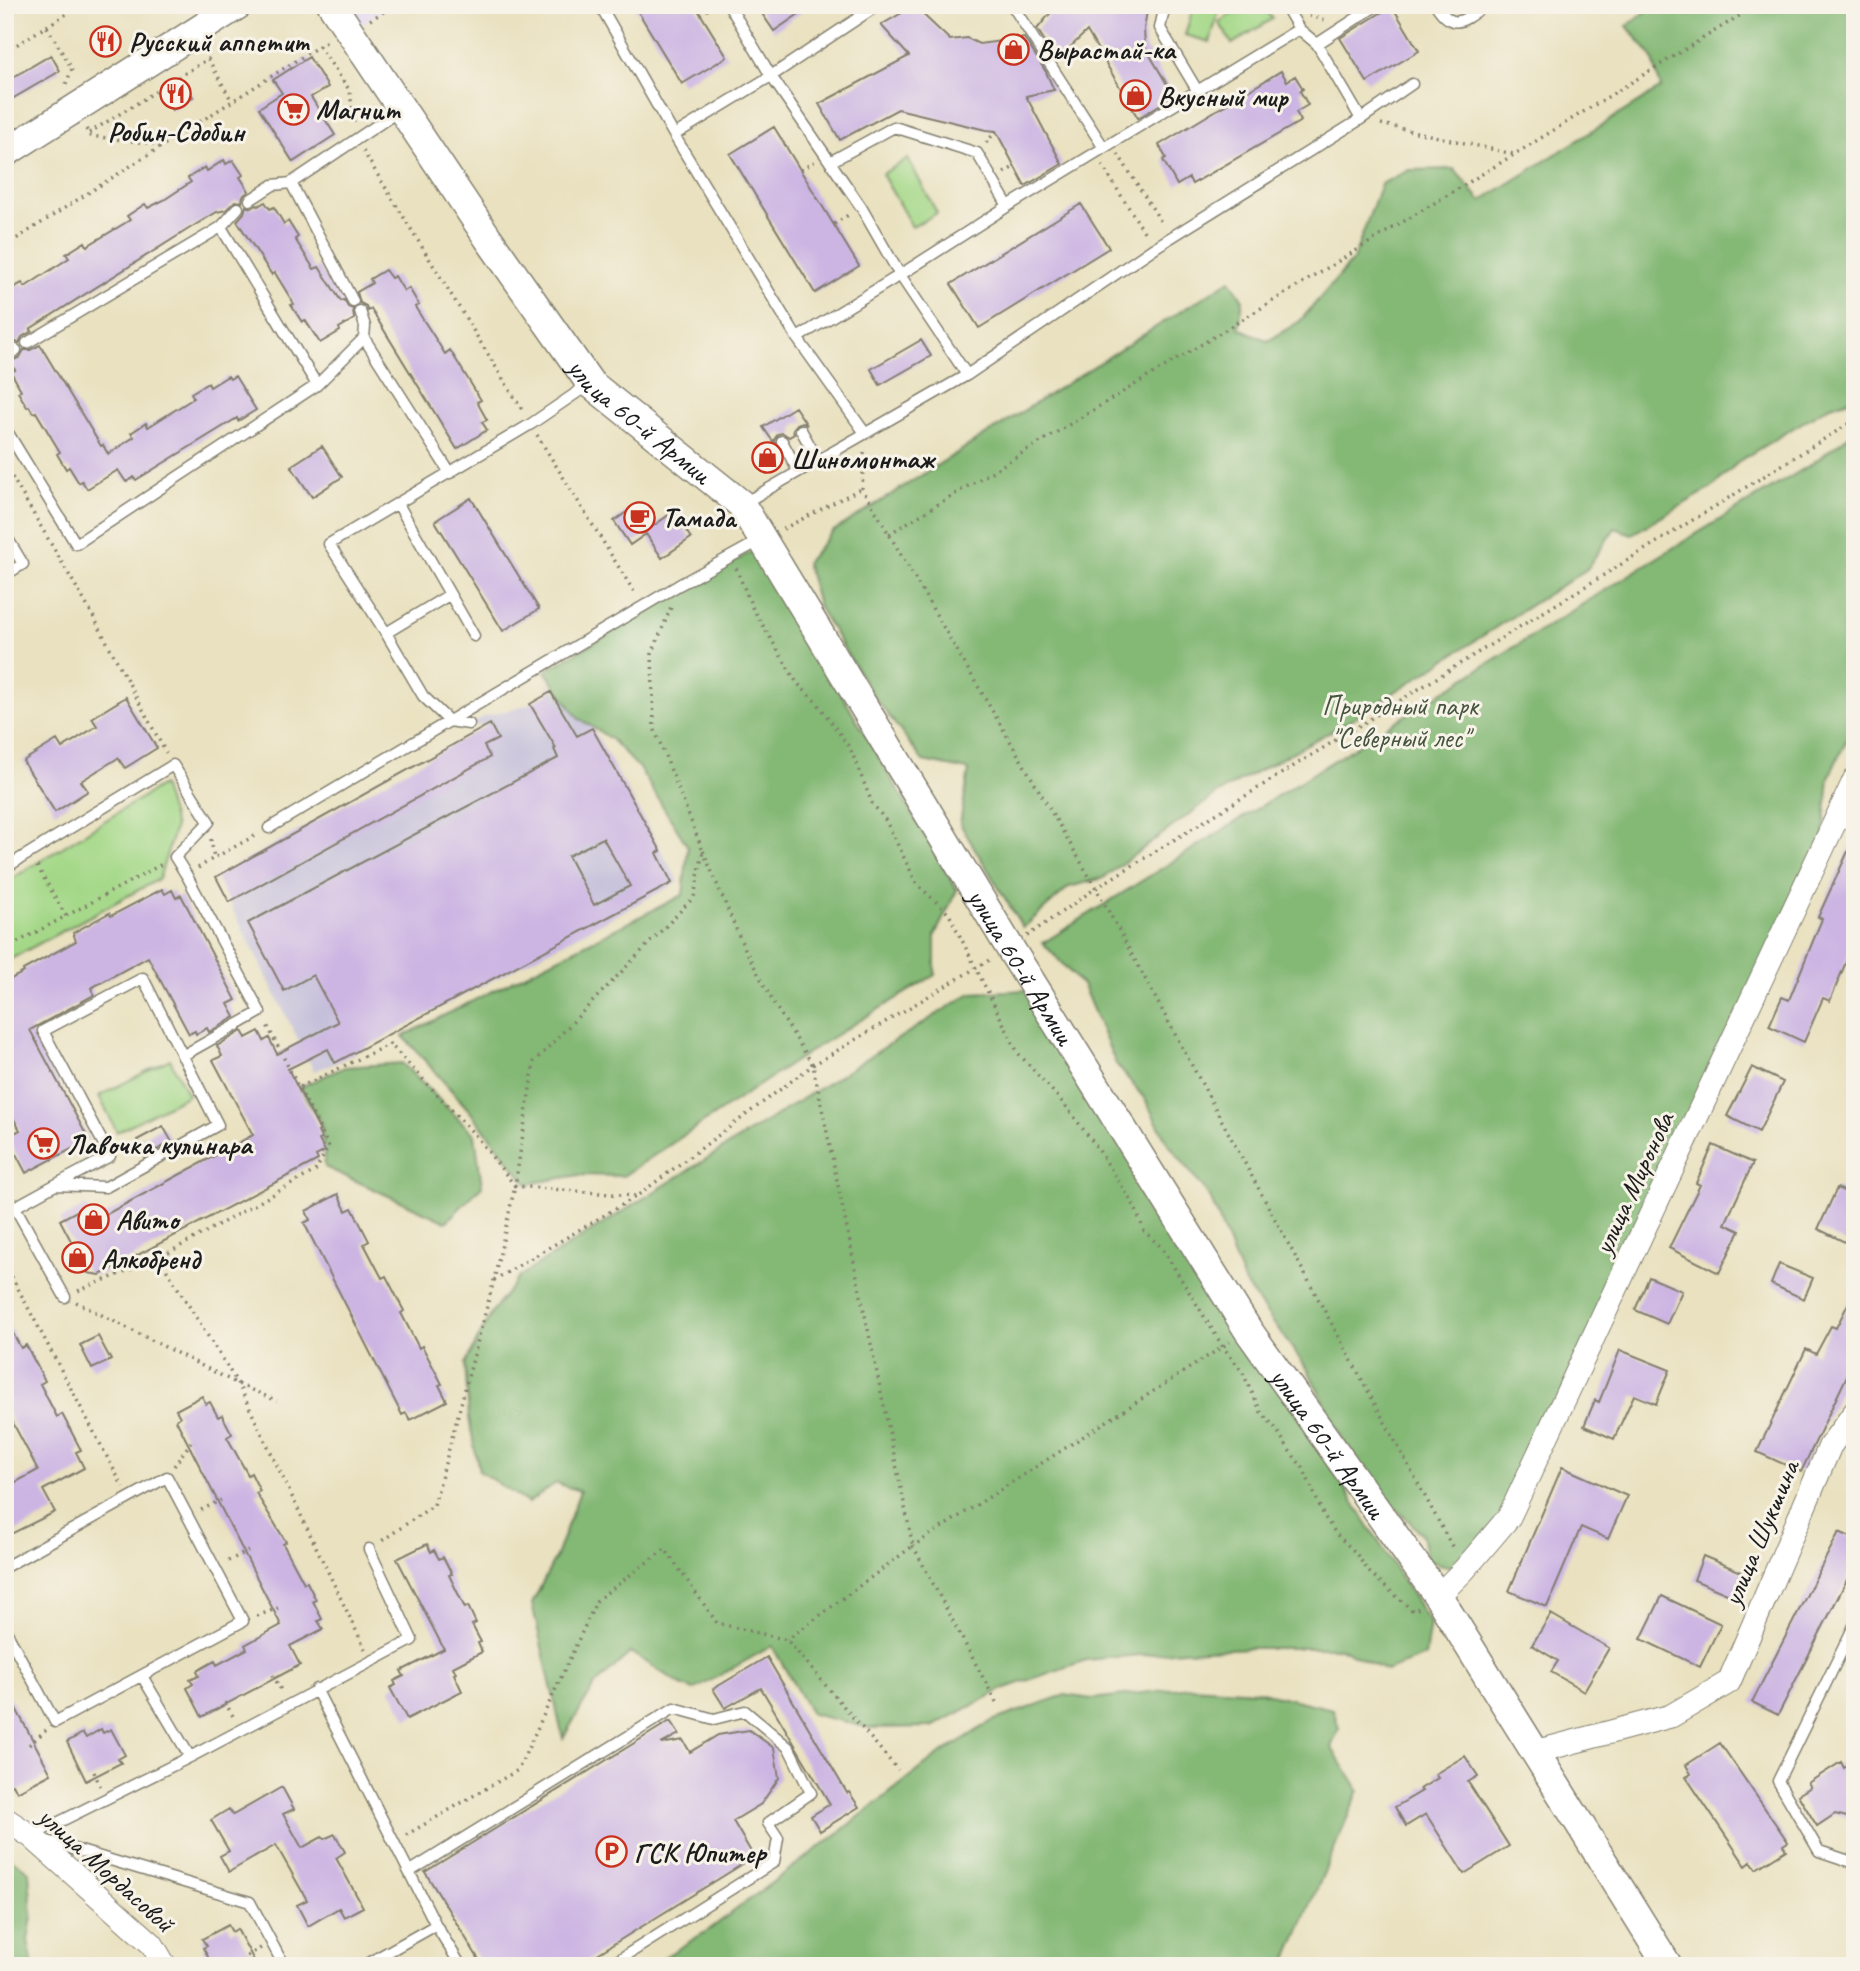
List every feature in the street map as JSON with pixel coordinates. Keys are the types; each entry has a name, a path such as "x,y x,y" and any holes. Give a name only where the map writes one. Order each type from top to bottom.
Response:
{"street":[{"path":"5,153 238,5"},
{"name":"улица 60-й Армии","path":"332,5 492,235 590,383 741,504 1010,948 1248,1330 1438,1596 1668,1966"},
{"name":"улица Миронова","path":"1438,1596 1509,1517 1855,779"},
{"name":"улица Шукшина","path":"1535,1752 1671,1716 1729,1682 1830,1446 1855,1412"},
{"name":"улица Мордасовой","path":"5,1819 31,1836 152,1944 163,1965"}],"lane":[{"path":"5,11 14,5"},
{"path":"600,5 674,135 797,338 865,433"},
{"path":"729,5 771,76 861,207 900,275 967,374"},
{"path":"674,135 771,76 878,5"},
{"path":"964,5 981,5"},
{"path":"1012,5 1103,149"},
{"path":"1166,5 1160,28 1197,90"},
{"path":"1285,5 1299,29 1317,44 1361,119"},
{"path":"1317,44 1377,5"},
{"path":"1436,5 1441,14 1454,22 1461,22 1485,5"},
{"path":"797,338 1299,29"},
{"path":"741,504 967,374 1154,248 1361,119 1412,84"},
{"path":"250,200 273,185 291,183 403,108"},
{"path":"830,162 894,127 977,153 1008,206"},
{"path":"291,183 354,301"},
{"path":"27,343 221,227 238,208"},
{"path":"221,227 317,385"},
{"path":"360,311 365,326 364,338 450,472"},
{"path":"5,428 76,544 317,385 364,338"},
{"path":"5,356 16,349"},
{"path":"469,724 449,721 422,696 386,633 329,544 531,424 590,383"},
{"path":"800,430 818,460"},
{"path":"782,441 798,471"},
{"path":"398,504 474,636"},
{"path":"5,534 23,564 5,575"},
{"path":"269,828 679,585 763,539"},
{"path":"386,633 449,595"},
{"path":"5,868 173,765 209,822 176,857 260,1012 182,1056"},
{"path":"55,1185 106,1187 218,1125 142,978 43,1031 110,1156 55,1185 10,1210 65,1297"},
{"path":"5,1567 167,1477 243,1621 55,1722 5,1629"},
{"path":"31,1836 190,1757 412,1640 369,1549"},
{"path":"1855,1624 1778,1780 1819,1851 1855,1863"},
{"path":"142,1676 190,1757"},
{"path":"316,1689 436,1925 461,1966"},
{"path":"409,1872 674,1707 714,1718 746,1711 789,1748 811,1793 768,1823 778,1838 774,1862 609,1966"},
{"path":"31,1836 250,1902 284,1966"},
{"path":"363,1966 436,1925"}],"path":[{"path":"5,52 81,5"},
{"path":"5,246 319,46 395,5"},
{"path":"700,14 716,5"},
{"path":"889,534 1757,5"},
{"path":"1309,16 1324,20 1332,15"},
{"path":"319,46 350,91 356,139 643,607"},
{"path":"89,133 208,59 232,101"},
{"path":"1361,119 1515,154"},
{"path":"1103,149 1171,237"},
{"path":"1103,149 1154,248"},
{"path":"494,1280 637,1196 813,1065 1010,948 1096,888 1855,420"},
{"path":"865,433 862,488 1096,888 1464,1570"},
{"path":"5,465 92,614 173,765"},
{"path":"763,539 862,488"},
{"path":"732,556 752,607 797,683 818,704 850,748 872,803 886,821 917,884 948,914 1018,1053 1065,1105 1098,1149 1135,1207 1144,1231 1163,1248 1223,1347 1242,1371 1261,1412 1303,1468 1324,1516 1369,1572 1413,1611 1438,1596"},
{"path":"679,585 652,654 654,728 742,943 774,1004 813,1065 913,1546 996,1702"},
{"path":"187,876 269,828"},
{"path":"369,1549 434,1505 494,1280 515,1186 534,1062 694,897 703,851"},
{"path":"29,853 66,916"},
{"path":"5,949 176,857"},
{"path":"65,1297 159,1258 315,1171 329,1147 260,1012"},
{"path":"300,1087 390,1044 475,1135 515,1186 637,1196"},
{"path":"159,1258 238,1384 370,1661"},
{"path":"5,1264 129,1498"},
{"path":"65,1297 238,1384 278,1401"},
{"path":"788,1640 913,1546 1248,1330"},
{"path":"167,1477 191,1442"},
{"path":"188,1517 221,1500"},
{"path":"394,1842 518,1770 597,1600 665,1549 717,1623 788,1640 898,1770"},
{"path":"215,1568 248,1551"},
{"path":"243,1621 278,1608"},
{"path":"273,1675 288,1704"},
{"path":"29,1745 55,1722"}],"shaded area":[{"path":"346,5 391,5 359,26"},
{"path":"546,682 592,728 679,882 335,1063 314,1071 216,877 488,725 471,726 483,717 530,704 551,692"}],"green space":[{"path":"1194,5 1220,7 1210,42 1185,35"},
{"path":"1245,5 1263,5 1272,19 1232,44 1219,22"},
{"path":"1655,5 1855,5 1855,398 1828,407 1739,461 1713,487 1632,534 1615,528 1587,569 1348,722 1218,793 1103,878 1069,887 1023,928 960,824 969,770 923,761 870,691 819,608 806,563 832,532 1230,280 1243,300 1239,328 1268,341 1300,321 1353,260 1381,184 1409,170 1454,169 1481,201 1661,88 1652,57 1627,26"},
{"path":"908,159 937,213 912,227 882,174"},
{"name":"Природный парк \"Северный лес\"","path":"1855,431 1855,722 1829,777 1823,847 1509,1517 1464,1570 1427,1561 1422,1534 1359,1472 1308,1370 1245,1284 1210,1197 1167,1142 1145,1099 1116,1064 1083,986 1043,943 1645,565 1810,465"},
{"path":"756,549 957,890 935,935 935,975 815,1048 623,1176 579,1175 527,1184 468,1109 403,1036 683,895 688,847 639,768 611,739 578,718 545,671"},
{"path":"162,785 175,827 159,879 5,962 5,883"},
{"path":"1029,990 1430,1623 1425,1656 1386,1671 1340,1648 1183,1651 1086,1660 1003,1689 932,1727 870,1728 811,1714 772,1646 694,1690 681,1685 631,1652 595,1685 563,1738 532,1604 556,1556 580,1491 556,1483 528,1503 479,1471 469,1418 465,1364 492,1312 520,1276 971,993"},
{"path":"170,1059 188,1095 117,1132 99,1096"},
{"path":"402,1063 475,1135 482,1186 446,1222 325,1167 321,1124 300,1087 345,1067"},
{"path":"1190,1687 1257,1691 1333,1709 1339,1729 1331,1747 1359,1790 1282,1966 650,1966 710,1929 937,1756 992,1721 1064,1695 1092,1699"},
{"path":"5,1854 29,1871 32,1917 28,1940 33,1966 5,1966"}],"building":[{"path":"634,5 695,5 727,57 682,84"},
{"path":"756,5 812,5 774,31"},
{"path":"1057,5 1148,5 1144,29 1145,47 1174,96 1138,118 1087,31 1057,60 1037,29"},
{"path":"914,6 950,40 967,38 979,44 1024,38 1054,90 1026,96 1062,164 1025,186 996,131 898,109 840,140 819,104 909,56 881,25"},
{"path":"1392,6 1419,51 1367,82 1340,38"},
{"path":"51,55 60,71 5,103 5,82"},
{"path":"309,57 328,87 311,97 335,135 293,162 259,108 282,93 273,80"},
{"path":"1281,71 1287,81 1295,76 1303,89 1300,91 1308,105 1296,112 1301,121 1192,184 1189,178 1177,185 1163,160 1166,158 1159,145"},
{"path":"185,84 193,97 172,110 164,97"},
{"path":"774,127 859,266 815,293 730,154"},
{"path":"224,160 226,164 233,160 243,175 240,177 249,191 243,196 242,202 235,201 226,210 217,212 195,225 30,329 32,331 22,337 19,343 8,345 5,340 5,292 22,283 25,287 69,258 66,254 85,242 87,246 130,220 127,216 145,204 148,208 164,200 191,182 188,178 205,167 207,171"},
{"path":"265,202 270,209 274,207 284,224 288,221 298,237 295,239 314,269 319,267 341,301 344,300 348,307 353,309 354,319 320,343 305,320 302,322 275,273 272,275 237,221 246,206 251,208"},
{"path":"1081,204 1109,248 979,328 951,284"},
{"path":"385,270 391,278 395,276 404,291 409,288 419,305 415,307 445,354 450,350 481,400 477,402 487,420 482,422 487,430 457,449 371,309 368,311 366,306 360,303 357,292 372,283 370,279"},
{"path":"921,340 931,356 880,385 871,369"},
{"path":"40,345 108,454 134,437 131,433 146,423 148,427 194,398 191,393 208,383 210,387 228,376 230,379 235,376 256,410 238,421 237,418 136,480 134,477 126,482 118,470 87,489 82,481 79,483 69,467 66,469 57,454 60,452 36,412 33,413 29,406 27,407 18,392 21,390 11,372 15,370 10,362 20,357 24,350"},
{"path":"795,407 807,425 802,422 797,424 793,429 794,434 789,437 783,433 778,434 774,440 776,446 763,427"},
{"path":"322,446 342,477 312,497 291,466"},
{"path":"471,498 539,609 503,631 435,521"},
{"path":"638,504 653,526 673,512 691,538 662,558 646,534 630,545 614,521"},
{"path":"551,692 577,736 592,728 661,851 657,853 672,883 335,1063 328,1049 288,1069 320,1131 318,1132 322,1139 319,1140 325,1151 316,1156 318,1160 100,1275 88,1273 60,1220 86,1206 94,1219 105,1215 253,1135 213,1060 222,1056 217,1046 242,1031 246,1038 259,1031 264,1041 269,1038 277,1054 338,1022 313,975 284,991 248,923 558,758 554,749 556,748 530,704","holes":["603,838 630,886 594,905 568,856"]},
{"path":"126,697 157,748 125,768 118,758 81,781 88,791 55,812 23,761 57,740 62,748 97,726 92,718"},
{"path":"490,724 498,739 484,746 490,757 229,902 216,877"},
{"path":"1855,836 1855,940 1830,1001 1823,998 1804,1042 1769,1026 1782,997 1789,1000 1822,919 1818,917"},
{"path":"162,889 165,894 172,890 176,898 181,895 236,1000 228,1004 235,1017 209,1032 207,1028 196,1034 195,1031 189,1034 148,957 91,988 94,995 30,1030 89,1140 26,1173 7,1137 20,1130 5,1103 5,982 76,941 73,933"},
{"path":"1752,1067 1783,1082 1759,1132 1727,1116"},
{"path":"163,1126 172,1142 145,1156 137,1140"},
{"path":"1713,1145 1753,1163 1725,1224 1740,1231 1719,1273 1669,1248 1700,1185 1696,1183"},
{"path":"1837,1188 1855,1196 1855,1247 1818,1229"},
{"path":"338,1194 346,1211 352,1208 369,1241 364,1244 382,1278 386,1276 419,1348 422,1346 442,1384 439,1385 447,1401 410,1420 406,1413 402,1415 304,1223 310,1220 306,1211"},
{"path":"1779,1264 1813,1278 1804,1299 1771,1284"},
{"path":"1649,1277 1682,1291 1667,1324 1635,1310"},
{"path":"1855,1290 1855,1359 1801,1472 1757,1452 1806,1349 1816,1354 1831,1326 1836,1328"},
{"path":"5,1319 21,1348 26,1345 45,1381 40,1384 57,1417 62,1414 81,1450 76,1452 84,1468 43,1490 55,1512 5,1537 5,1488 38,1470 5,1408"},
{"path":"98,1336 111,1360 92,1369 80,1345"},
{"path":"1620,1350 1670,1370 1656,1404 1634,1395 1614,1439 1584,1426 1595,1400 1599,1402"},
{"path":"202,1396 206,1404 210,1402 218,1417 222,1415 232,1434 227,1437 248,1475 251,1473 260,1491 256,1493 286,1542 283,1544 316,1600 313,1601 322,1619 318,1621 323,1629 290,1646 300,1665 202,1717 187,1688 193,1684 190,1680 199,1676 197,1671 215,1661 217,1665 247,1649 245,1645 281,1625 176,1420 180,1417 176,1410"},
{"path":"1562,1467 1627,1496 1608,1539 1581,1527 1547,1607 1509,1591"},
{"path":"1839,1532 1855,1539 1855,1564 1778,1715 1752,1702"},
{"path":"427,1544 439,1559 443,1557 452,1574 449,1575 465,1608 468,1606 476,1623 472,1625 481,1642 478,1643 482,1652 453,1667 462,1691 407,1719 390,1688 396,1685 394,1681 404,1676 401,1671 444,1649 397,1559"},
{"path":"1703,1556 1744,1573 1734,1597 1694,1580"},
{"path":"1662,1596 1721,1624 1700,1667 1641,1639"},
{"path":"1551,1614 1609,1648 1584,1691 1551,1672 1558,1661 1532,1645"},
{"path":"767,1657 847,1793 849,1792 859,1807 820,1831 811,1816 830,1804 761,1688 725,1708 713,1689"},
{"path":"5,1688 51,1774 17,1792 5,1777"},
{"path":"670,1721 679,1734 661,1744 683,1740 690,1752 718,1735 749,1730 774,1748 779,1778 761,1804 733,1821 754,1857 578,1966 483,1966 425,1872"},
{"path":"101,1729 103,1733 111,1729 125,1755 118,1759 121,1763 86,1781 67,1742 83,1733 86,1738"},
{"path":"1720,1743 1788,1842 1783,1845 1786,1850 1756,1869 1751,1862 1746,1866 1686,1777 1691,1774 1686,1765"},
{"path":"1465,1756 1478,1776 1468,1782 1509,1846 1464,1874 1426,1814 1406,1826 1395,1807 1438,1778 1435,1774"},
{"path":"1855,1761 1855,1819 1835,1814 1817,1826 1798,1795 1811,1787 1808,1783 1841,1762 1844,1768"},
{"path":"282,1787 294,1809 283,1814 302,1848 322,1837 324,1839 335,1834 345,1852 336,1858 363,1907 344,1917 339,1908 308,1926 297,1905 307,1900 276,1845 229,1872 220,1856 229,1851 211,1820 229,1809 233,1815"},
{"path":"228,1925 232,1932 237,1929 257,1966 213,1966 203,1948 207,1946 202,1939"}],"place":[{"name":"Русский аппетит","path":"106,41"},
{"name":"Вырастай-ка","path":"1014,49"},
{"name":"Робин-Сдобин","path":"176,94"},
{"name":"Вкусный мир","path":"1135,96"},
{"name":"Магнит","path":"293,109"},
{"name":"Шиномонтаж","path":"768,458"},
{"name":"Тамада","path":"639,517"},
{"name":"Лавочка кулинара","path":"43,1144"},
{"name":"Авито","path":"93,1219"},
{"name":"Алкобренд","path":"78,1258"},
{"name":"ГСК Юпитер","path":"611,1852"}]}
